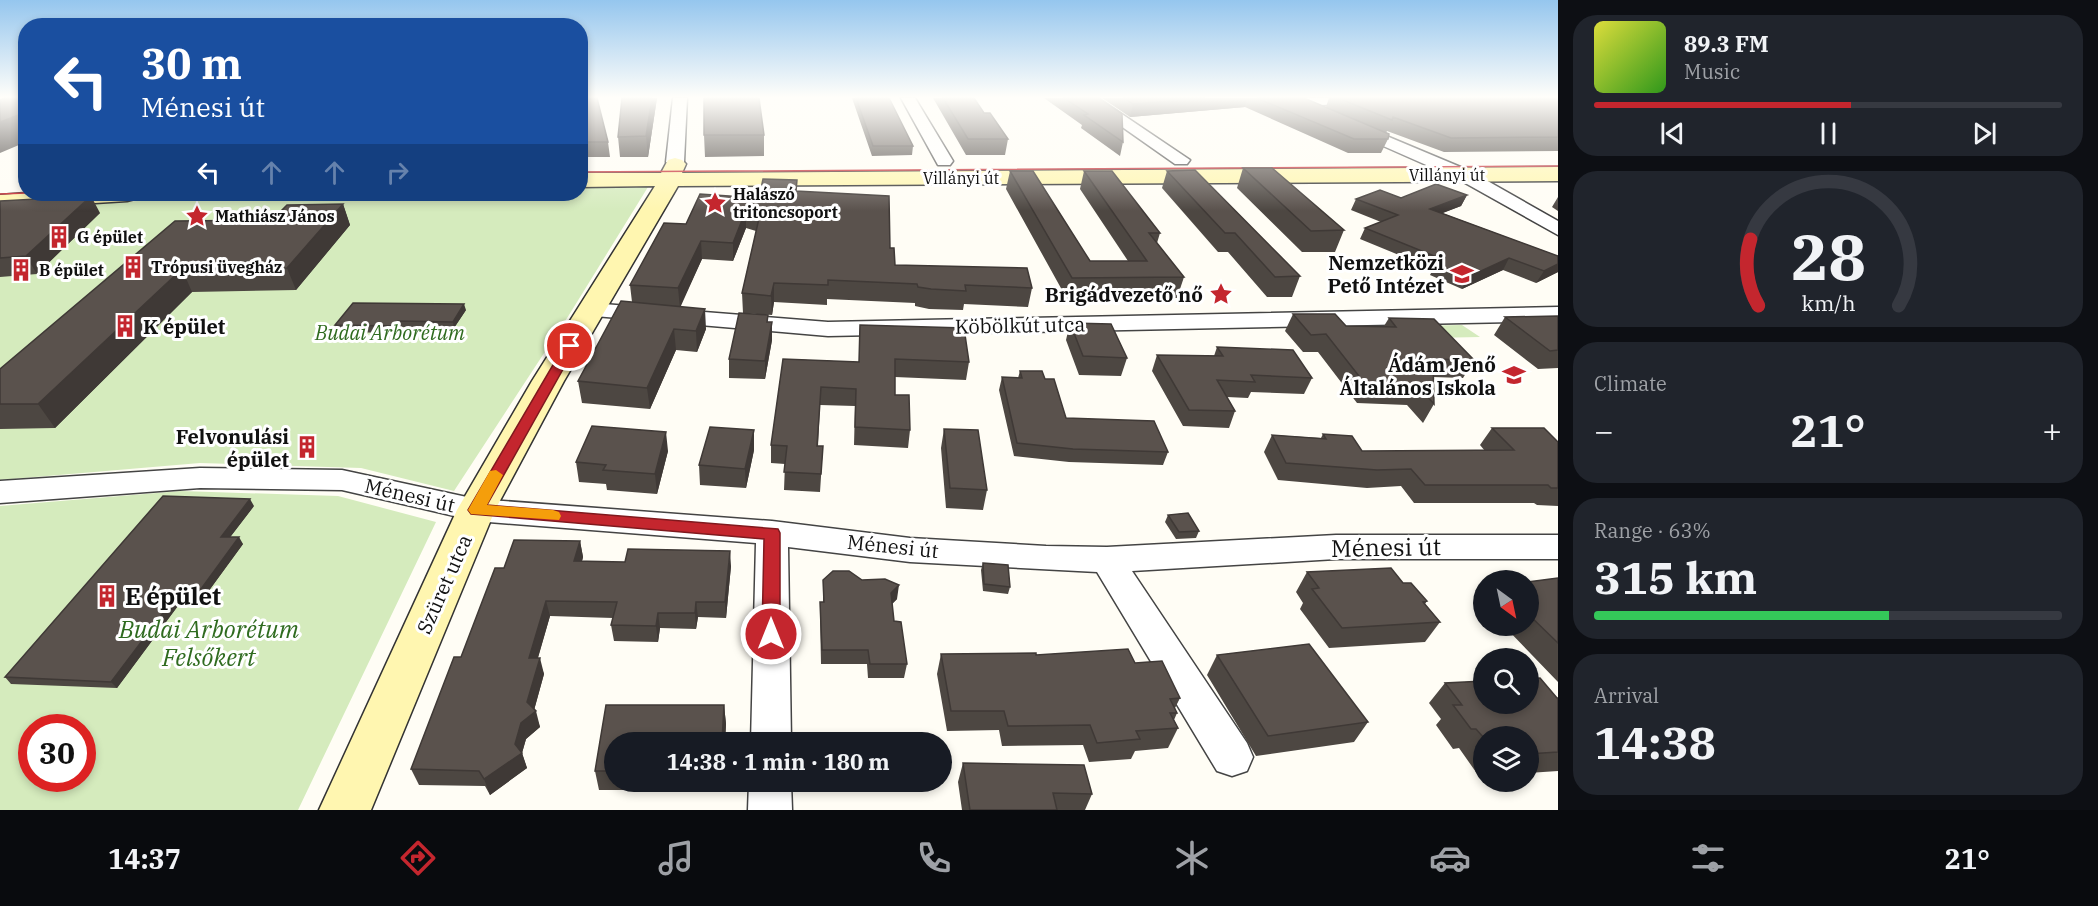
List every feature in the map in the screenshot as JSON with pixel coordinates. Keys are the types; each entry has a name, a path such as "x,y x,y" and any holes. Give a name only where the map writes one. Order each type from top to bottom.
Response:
{"street":[{"path":"673,171 676,136"},
{"path":"930,136 944,161"},
{"path":"1145,136 1181,160"},
{"path":"1375,136 1464,175 1558,229"},
{"name":"Villányi út","path":"588,179 673,171 944,161 1558,158"},
{"name":"Villányi út","path":"588,164 673,171 1558,174"},
{"name":"Szüret utca","path":"345,810 476,510 673,171"},
{"path":"0,185 18,184"},
{"path":"0,202 18,201"},
{"name":"Köbölkút utca","path":"591,310 828,329 1558,314"},
{"name":"Ménesi út","path":"0,492 200,478 342,480 476,510 772,533 910,550 1046,559 1107,560 1336,547 1558,547"},
{"path":"771,732 772,533"},
{"path":"1107,560 1232,757"},
{"path":"770,792 770,810"}],"green space":[{"name":"Budai Arborétum","path":"648,187 569,315 454,491 361,468 200,463 0,480 0,210 137,201 588,201 588,188"},
{"path":"1462,325 1480,337 1431,338 1418,326"},
{"name":"Budai Arborétum Felsőkert","path":"181,491 338,496 436,522 298,810 0,810 0,506"}],"building":[{"path":"588,136 606,136 608,142 588,142"},
{"path":"869,136 908,136 913,146 873,146"},
{"path":"966,136 1006,136 1008,139 968,139"},
{"path":"1114,136 1123,136 1123,142"},
{"path":"1346,136 1389,136 1388,139 1354,139"},
{"path":"1445,136 1558,136 1558,137 1451,138"},
{"path":"1243,168 1272,168 1344,230 1311,231"},
{"path":"1195,170 1300,276 1275,277 1235,233 1225,233 1167,171"},
{"path":"1010,171 1033,171 1090,261 1147,261 1084,171 1112,171 1160,233 1149,233 1184,277 1072,278"},
{"path":"763,179 797,180 796,191 889,196 890,248 894,248 895,265 1027,268 1032,288 965,285 966,291 931,289 918,287 917,284 828,280 828,285 774,283 771,296 742,293 760,214 746,210 733,243 701,241 678,288 630,285 664,223 686,224 700,194 759,198"},
{"path":"1436,184 1467,195 1430,209 1558,256 1558,264 1544,271 1509,258 1468,277 1436,264 1444,260 1365,228 1398,215 1356,199 1380,190 1401,198"},
{"path":"0,201 86,201 26,256 0,258"},
{"path":"343,204 287,268 182,269 38,404 0,404 0,369 175,221 272,220 287,205"},
{"path":"621,301 705,309 696,331 674,329 647,388 578,381"},
{"path":"353,303 464,304 453,322 398,321 394,326 335,325"},
{"path":"739,313 768,315 767,322 772,322 765,361 729,359"},
{"path":"1293,314 1335,314 1346,326 1396,327 1389,318 1434,319 1474,360 1433,359 1434,404 1418,386 1366,385 1326,334 1311,335"},
{"path":"1558,316 1558,350 1550,351 1505,317"},
{"path":"1070,323 1111,324 1127,358 1083,356"},
{"path":"860,325 964,328 969,362 895,359 895,395 909,395 910,430 855,427 856,389 821,387 817,446 823,446 821,474 784,472 787,446 771,445 783,359 859,362"},
{"path":"1217,347 1293,350 1312,378 1251,375 1255,382 1217,380 1235,411 1189,410 1157,355 1223,356"},
{"path":"1020,371 1042,371 1045,379 1054,379 1066,418 1154,421 1168,452 1073,449 1017,443 1002,377 1022,378"},
{"path":"592,426 666,432 655,474 603,470 606,465 576,462"},
{"path":"710,427 754,430 745,469 699,465"},
{"path":"1492,428 1544,428 1558,442 1558,488 1551,488 1548,485 1425,485 1411,469 1377,470 1286,463 1272,435 1326,439 1323,434 1352,436 1362,451 1514,450"},
{"path":"944,429 978,430 987,490 950,488"},
{"name":"E épület","path":"163,496 250,499 221,537 239,537 201,589 182,588 111,682 5,677"},
{"path":"1188,513 1199,531 1179,532 1168,515"},
{"path":"514,540 580,541 574,561 625,562 628,549 730,551 725,602 696,602 695,613 658,613 656,626 611,625 617,602 546,601 529,658 540,658 527,702 536,711 521,723 515,744 522,753 484,779 479,771 411,769 454,657 461,657 495,568 504,568"},
{"path":"983,563 1008,565 1010,587 984,584"},
{"path":"1391,568 1403,583 1411,583 1427,601 1423,602 1440,622 1342,628 1312,589 1319,588 1307,572"},
{"path":"833,571 849,571 862,580 885,579 899,585 891,593 894,621 901,622 907,664 870,664 868,650 822,650 820,602 824,602 823,580"},
{"path":"1558,578 1558,643 1539,625 1539,581"},
{"path":"1309,644 1368,722 1268,736 1217,655"},
{"path":"1128,649 1135,663 1162,661 1180,698 1170,699 1177,713 1170,713 1178,728 1136,731 1140,739 1097,743 1090,725 1008,726 1004,711 951,711 941,654 1036,653 1036,655"},
{"path":"1539,678 1558,698 1558,752 1539,753 1539,726 1473,726 1471,729 1453,705 1462,705 1445,683 1473,682 1473,714 1539,714"},
{"path":"606,705 724,705 723,732 604,732 604,771 595,771"},
{"path":"963,763 1084,765 1092,794 1053,793 1057,810 970,810"}],"tram line":[{"path":"588,172 1558,166"},
{"path":"0,194 18,193"}],"slow traffic":[{"path":"496,475 476,510 553,516"}],"place":[{"name":"Halászó tritoncsoport","path":"715,203"},
{"name":"Mathiász János","path":"197,216"},
{"name":"G épület","path":"59,237"},
{"name":"Trópusi üvegház","path":"133,267"},
{"name":"B épület","path":"21,270"},
{"name":"Nemzetközi Pető Intézet","path":"1462,274"},
{"name":"Brigádvezető nő","path":"1221,294"},
{"name":"K épület","path":"125,326"},
{"name":"Ádám Jenő Általános Iskola","path":"1514,375"},
{"name":"Felvonulási épület","path":"307,447"},
{"name":"E épület","path":"107,596"}],"route":[{"path":"570,346 476,510 772,533 771,634"}]}
